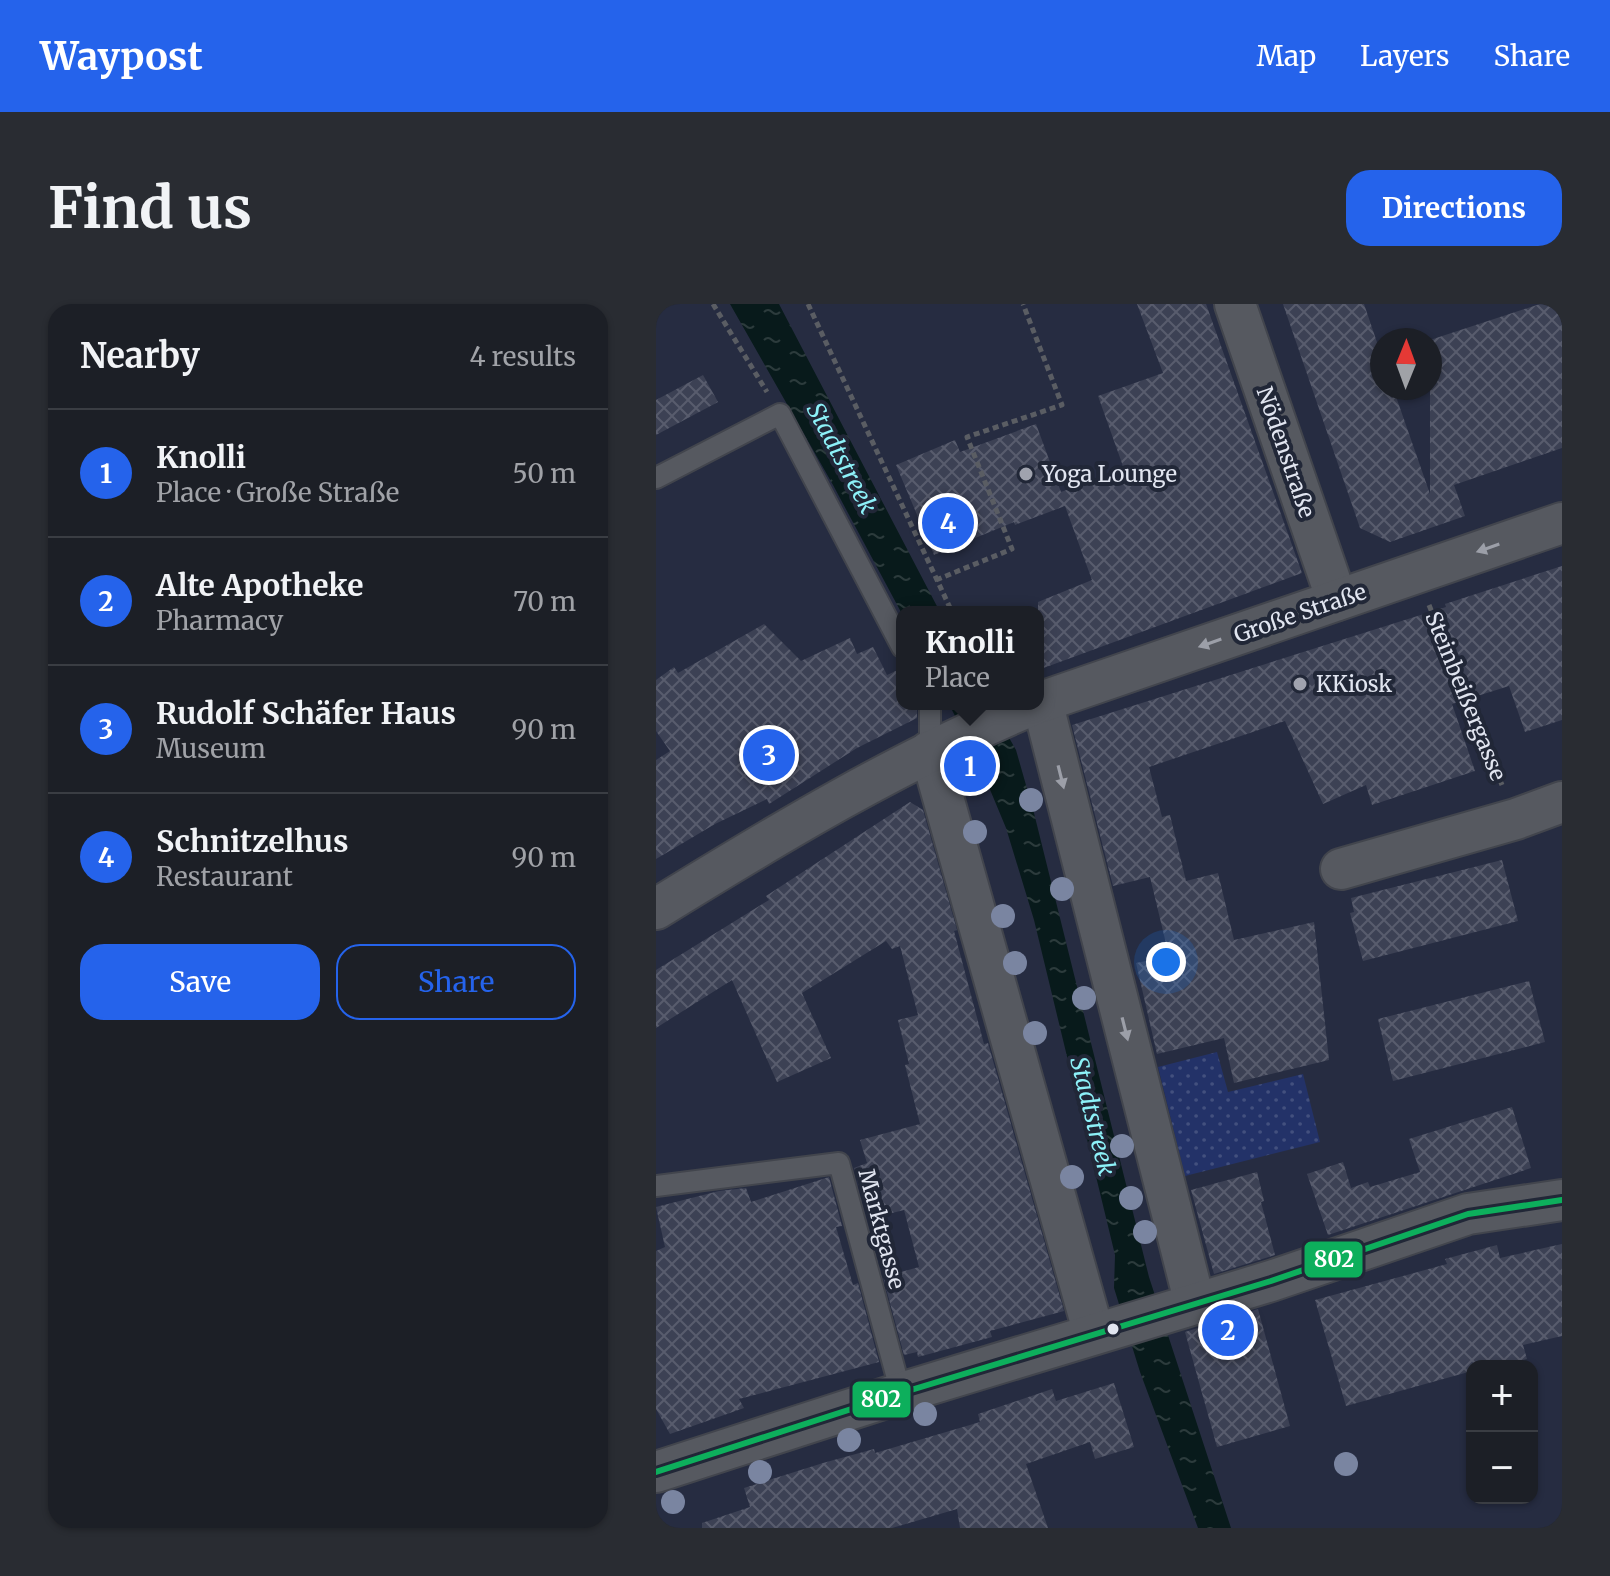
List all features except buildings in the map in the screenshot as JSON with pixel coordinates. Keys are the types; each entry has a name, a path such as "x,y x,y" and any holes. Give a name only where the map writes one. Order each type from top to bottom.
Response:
{"street":[{"name":"Nödenstraße","path":"1235,304 1337,600"},
{"name":"Große Straße","path":"1044,701 1562,523"},
{"name":"Große Straße","path":"656,909 766,841 935,748 1021,710"},
{"path":"1033,710 1185,1307"},
{"path":"935,748 1106,1331"},
{"path":"1341,869 1516,819 1562,802"},
{"path":"656,1472 901,1393 1271,1281 1468,1214 1562,1200"}],"lane":[{"path":"656,478 780,414 896,636"},
{"path":"931,710 935,748"},
{"name":"Marktgasse","path":"656,1186 839,1163 842,1213 901,1393"}],"path":[{"path":"713,304 780,414"},
{"path":"808,304 949,606"},
{"path":"936,580 1012,549 967,437 1062,405 1023,304"},
{"name":"Steinbeißergasse","path":"1416,572 1516,819"}],"shaded area":[{"path":"656,304 1562,304 1562,1528 656,1528"},
{"path":"1217,1052 1228,1092 1303,1074 1320,1142 1185,1176 1158,1067"}],"water":[{"name":"Stadtstreek","path":"730,304 779,304 937,606 898,606"},
{"name":"Stadtstreek","path":"952,710 993,710 1016,750 1149,1277 1231,1528 1198,1528 1140,1372 1114,1288 1115,1255 1034,920 1006,828"}],"transit line":[{"name":"802","path":"656,1472 901,1393 1271,1281 1468,1214 1562,1200"}],"place":[{"name":"Yoga Lounge","path":"1026,474"},
{"name":"Schnitzelhus","path":"948,523"},
{"name":"KKiosk","path":"1300,684"},
{"name":"Rudolf Schäfer Haus","path":"769,755"},
{"name":"Knolli","path":"970,766"},
{"name":"Alte Apotheke","path":"1228,1330"}]}
